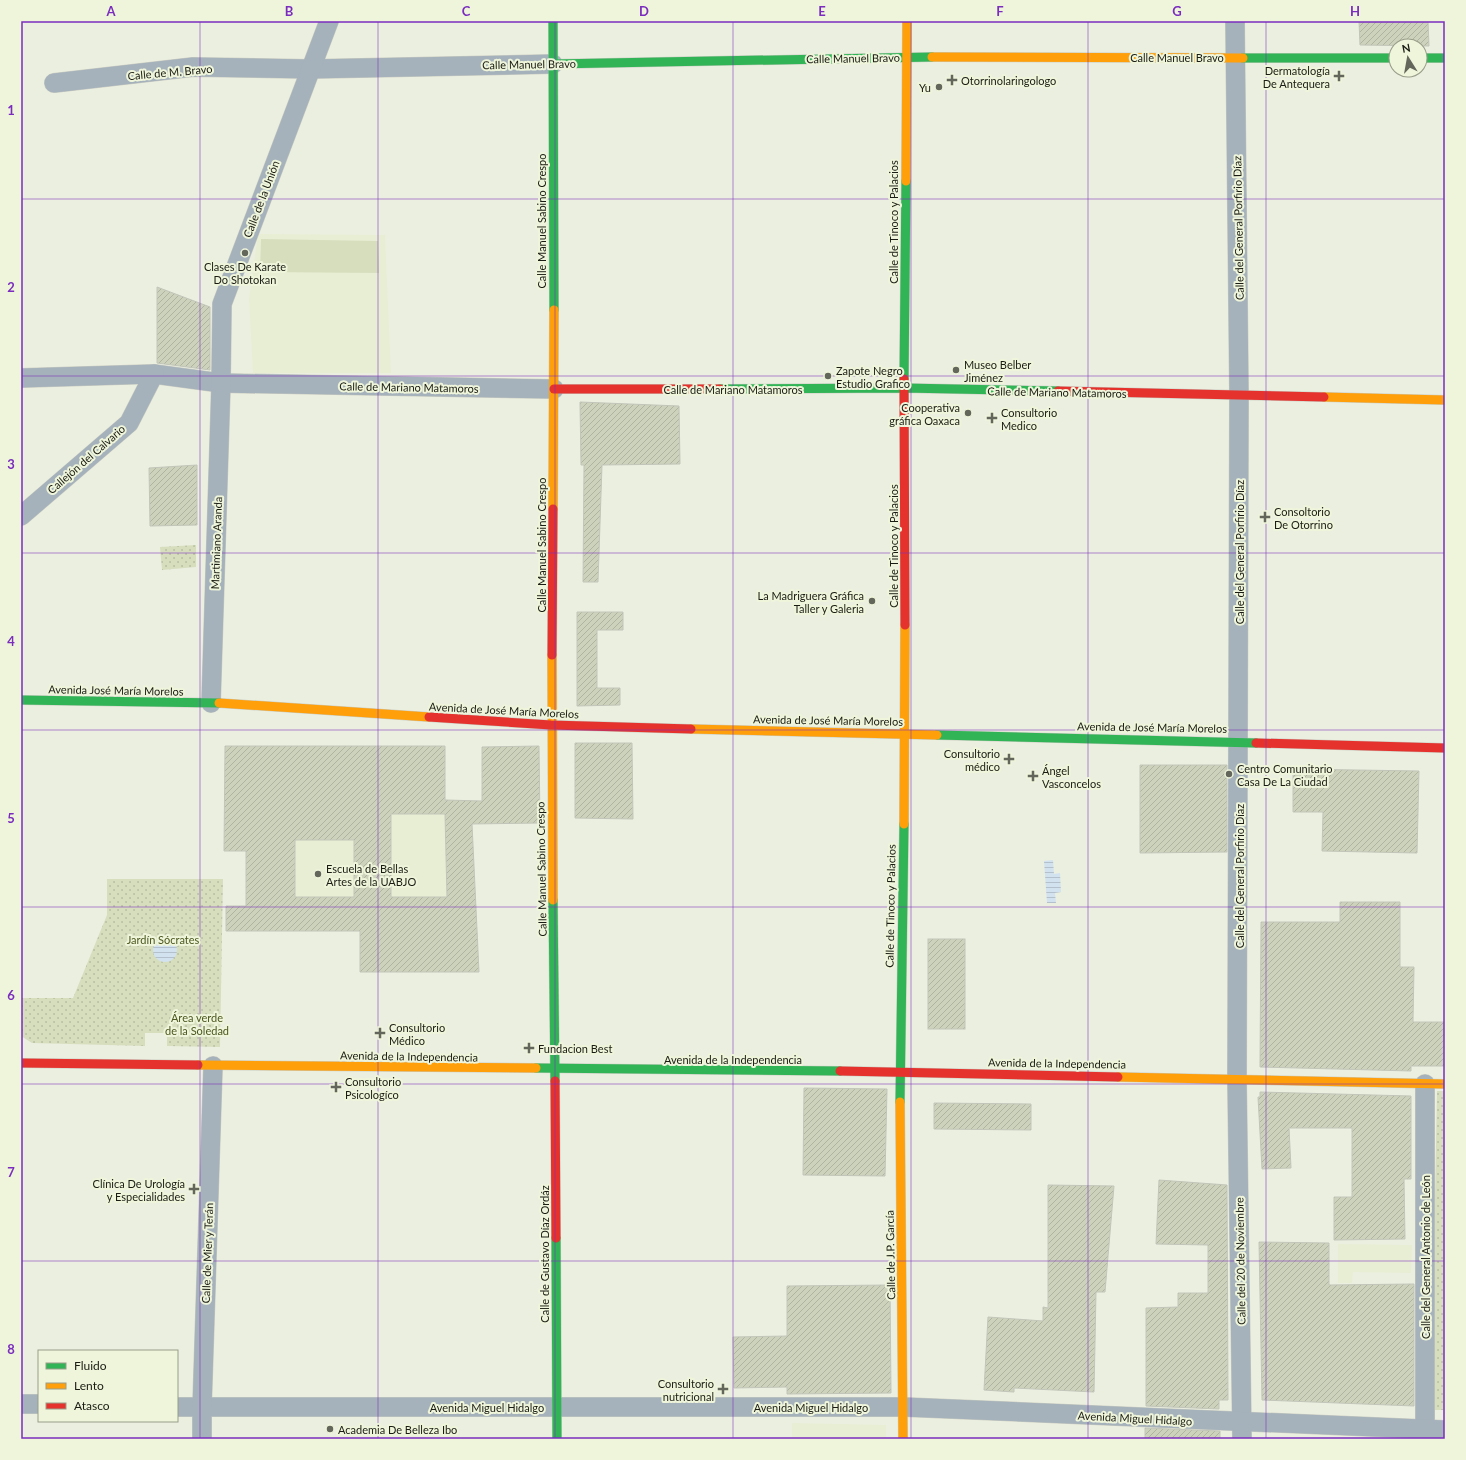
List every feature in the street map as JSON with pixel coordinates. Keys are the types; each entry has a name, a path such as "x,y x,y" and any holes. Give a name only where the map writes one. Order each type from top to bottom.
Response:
{"street":[{"name":"Calle de la Unión","path":"221,383 222,304 329,21"},
{"name":"Calle Manuel Sabino Crespo","path":"553,21 554,389 551,725 555,1069"},
{"name":"Calle de Tinoco y Palacios","path":"900,1072 905,734 904,388 907,21"},
{"name":"Calle del General Porfirio Díaz","path":"1235,21 1239,396 1238,1081"},
{"name":"Calle Manuel Bravo","path":"310,69 906,57 1388,58"},
{"path":"1428,58 1445,58"},
{"name":"Calle de M. Bravo","path":"54,83 193,68 310,69"},
{"name":"Calle de Mariano Matamoros","path":"21,378 154,374 221,383 554,389 904,388 1445,400"},
{"name":"Callejón del Calvario","path":"21,516 129,423 154,374"},
{"name":"Martimiano Aranda","path":"211,704 221,383"},
{"name":"Avenida José María Morelos","path":"21,700 211,704"},
{"name":"Avenida de José María Morelos","path":"211,704 551,725 1239,741 1445,748"},
{"name":"Avenida de la Independencia","path":"21,1063 900,1072 1238,1081 1445,1084"},
{"name":"Calle de Mier y Terán","path":"202,1439 213,1066"},
{"name":"Calle de Gustavo Díaz Ordáz","path":"555,1069 557,1439"},
{"name":"Calle de J.P. García","path":"900,1072 904,1407 903,1439"},
{"name":"Calle del 20 de Noviembre","path":"1238,1081 1242,1431"},
{"name":"Calle del General Antonio de León","path":"1425,1084 1425,1429"},
{"path":"21,1404 38,1404"},
{"name":"Avenida Miguel Hidalgo","path":"178,1407 904,1407 1242,1431 1445,1430"}],"shaded area":[{"path":"258,234 385,235 391,373 253,373 249,299"},
{"path":"445,746 445,800 471,800 479,972 360,972 360,931 226,931 226,906 246,906 246,851 224,851 224,802 363,802 364,747"},
{"path":"1338,1244 1412,1245 1411,1273 1353,1272 1352,1283 1338,1283"},
{"path":"792,1423 886,1425 886,1439 792,1439"}],"green space":[{"path":"261,239 378,241 379,273 260,272"},
{"path":"196,545 196,567 162,570 160,547"},
{"name":"Jardín Sócrates","path":"107,879 223,879 220,1047 167,1046 167,1033 145,1033 145,1046 32,1043 21,1036 21,998 73,998 107,915"},
{"path":"1437,1091 1445,1091 1445,1410 1431,1410"}],"water":[{"path":"1053,860 1054,874 1060,873 1061,892 1055,893 1056,903 1047,903 1044,861"},
{"path":"165,938 174,941 177,950 174,959 165,962 156,959 153,950 156,941"}],"building":[{"path":"1359,21 1428,21 1429,46 1428,38 1388,38 1388,45 1360,45"},
{"path":"157,287 210,307 210,370 157,363"},
{"path":"580,402 679,406 680,464 602,465 598,582 583,582 584,465 581,465"},
{"path":"197,465 197,525 150,526 149,468"},
{"path":"577,612 623,612 623,630 597,630 597,688 620,688 620,705 577,706"},
{"path":"575,743 632,743 633,819 575,818"},
{"path":"225,746 445,746 445,800 482,801 482,747 539,746 540,823 472,824 479,972 360,972 360,931 226,931 226,906 246,906 246,851 224,851","holes":["391,814 445,814 447,897 391,897","295,840 354,840 354,897 295,897"]},
{"path":"1140,765 1227,765 1227,852 1140,853"},
{"path":"1293,769 1419,771 1417,853 1322,851 1323,812 1293,812"},
{"path":"1340,902 1400,902 1400,967 1414,967 1413,1022 1445,1022 1445,1066 1411,1066 1411,1071 1260,1067 1261,922 1340,922"},
{"path":"928,939 965,939 965,1029 928,1029"},
{"path":"804,1088 887,1089 885,1176 803,1175"},
{"path":"1260,1092 1411,1096 1411,1179 1404,1179 1405,1239 1334,1240 1334,1197 1352,1197 1352,1128 1289,1128 1291,1168 1262,1169 1258,1097 1260,1097"},
{"path":"934,1103 1031,1104 1031,1130 934,1129"},
{"path":"1159,1180 1227,1185 1228,1400 1219,1400 1219,1409 1146,1406 1146,1308 1178,1307 1178,1293 1208,1293 1208,1245 1156,1244"},
{"path":"1048,1185 1114,1186 1105,1292 1096,1292 1094,1392 1014,1388 1014,1392 984,1390 988,1317 1043,1321 1043,1307 1048,1308"},
{"path":"1259,1242 1329,1243 1329,1285 1414,1284 1414,1406 1262,1400"},
{"path":"890,1285 891,1393 787,1394 787,1387 734,1388 733,1337 787,1336 787,1286"},
{"path":"1145,1428 1220,1431 1220,1439 1145,1439"}],"traffic: fast":[{"path":"553,21 554,310"},
{"path":"553,64 932,57"},
{"path":"1243,58 1388,58"},
{"path":"1428,58 1445,58"},
{"path":"904,379 906,181"},
{"path":"720,389 904,388 1058,391"},
{"path":"21,700 219,703"},
{"path":"937,735 1256,743"},
{"path":"900,1102 904,824"},
{"path":"553,900 555,1081"},
{"path":"536,1068 840,1071"},
{"path":"556,1238 557,1439"}],"traffic: slow":[{"path":"906,181 907,21"},
{"path":"932,57 1243,58"},
{"path":"553,509 554,310"},
{"path":"1324,397 1445,400"},
{"path":"904,824 905,625"},
{"path":"552,655 553,900"},
{"path":"219,703 429,717"},
{"path":"691,729 937,735"},
{"path":"198,1065 536,1068"},
{"path":"1118,1077 1445,1084"},
{"path":"900,1102 903,1439"}],"traffic: jam":[{"path":"904,379 905,625"},
{"path":"554,389 720,389"},
{"path":"1058,391 1324,397"},
{"path":"552,655 553,509"},
{"path":"429,717 551,725 691,729"},
{"path":"1256,743 1445,748"},
{"path":"21,1063 198,1065"},
{"path":"840,1071 1118,1077"},
{"path":"555,1081 556,1238"}],"place":[{"name":"Dermatología De Antequera","path":"1339,76"},
{"name":"Otorrinolaringologo","path":"952,80"},
{"name":"Yu","path":"939,87"},
{"name":"Clases De Karate Do Shotokan","path":"245,253"},
{"name":"Museo Belber Jiménez","path":"956,370"},
{"name":"Zapote Negro Estudio Grafico","path":"828,376"},
{"name":"Cooperativa gráfica Oaxaca","path":"968,413"},
{"name":"Consultorio Medico","path":"992,418"},
{"name":"Consoltorio De Otorrino","path":"1265,517"},
{"name":"La Madriguera Gráfica Taller y Galeria","path":"872,601"},
{"name":"Consultorio médico","path":"1009,759"},
{"name":"Centro Comunitario Casa De La Ciudad","path":"1229,774"},
{"name":"Ángel Vasconcelos","path":"1033,776"},
{"name":"Escuela de Bellas Artes de la UABJO","path":"318,874"},
{"name":"Consultorio Médico","path":"380,1033"},
{"name":"Fundacion Best","path":"529,1048"},
{"name":"Consultorio Psicologíco","path":"336,1087"},
{"name":"Clínica De Urología y Especialidades","path":"194,1189"},
{"name":"Consultorio nutricional","path":"723,1389"},
{"name":"Academia De Belleza Ibo","path":"330,1429"}],"park label":[{"name":"Área verde de la Soledad","path":"197,1023"}]}
